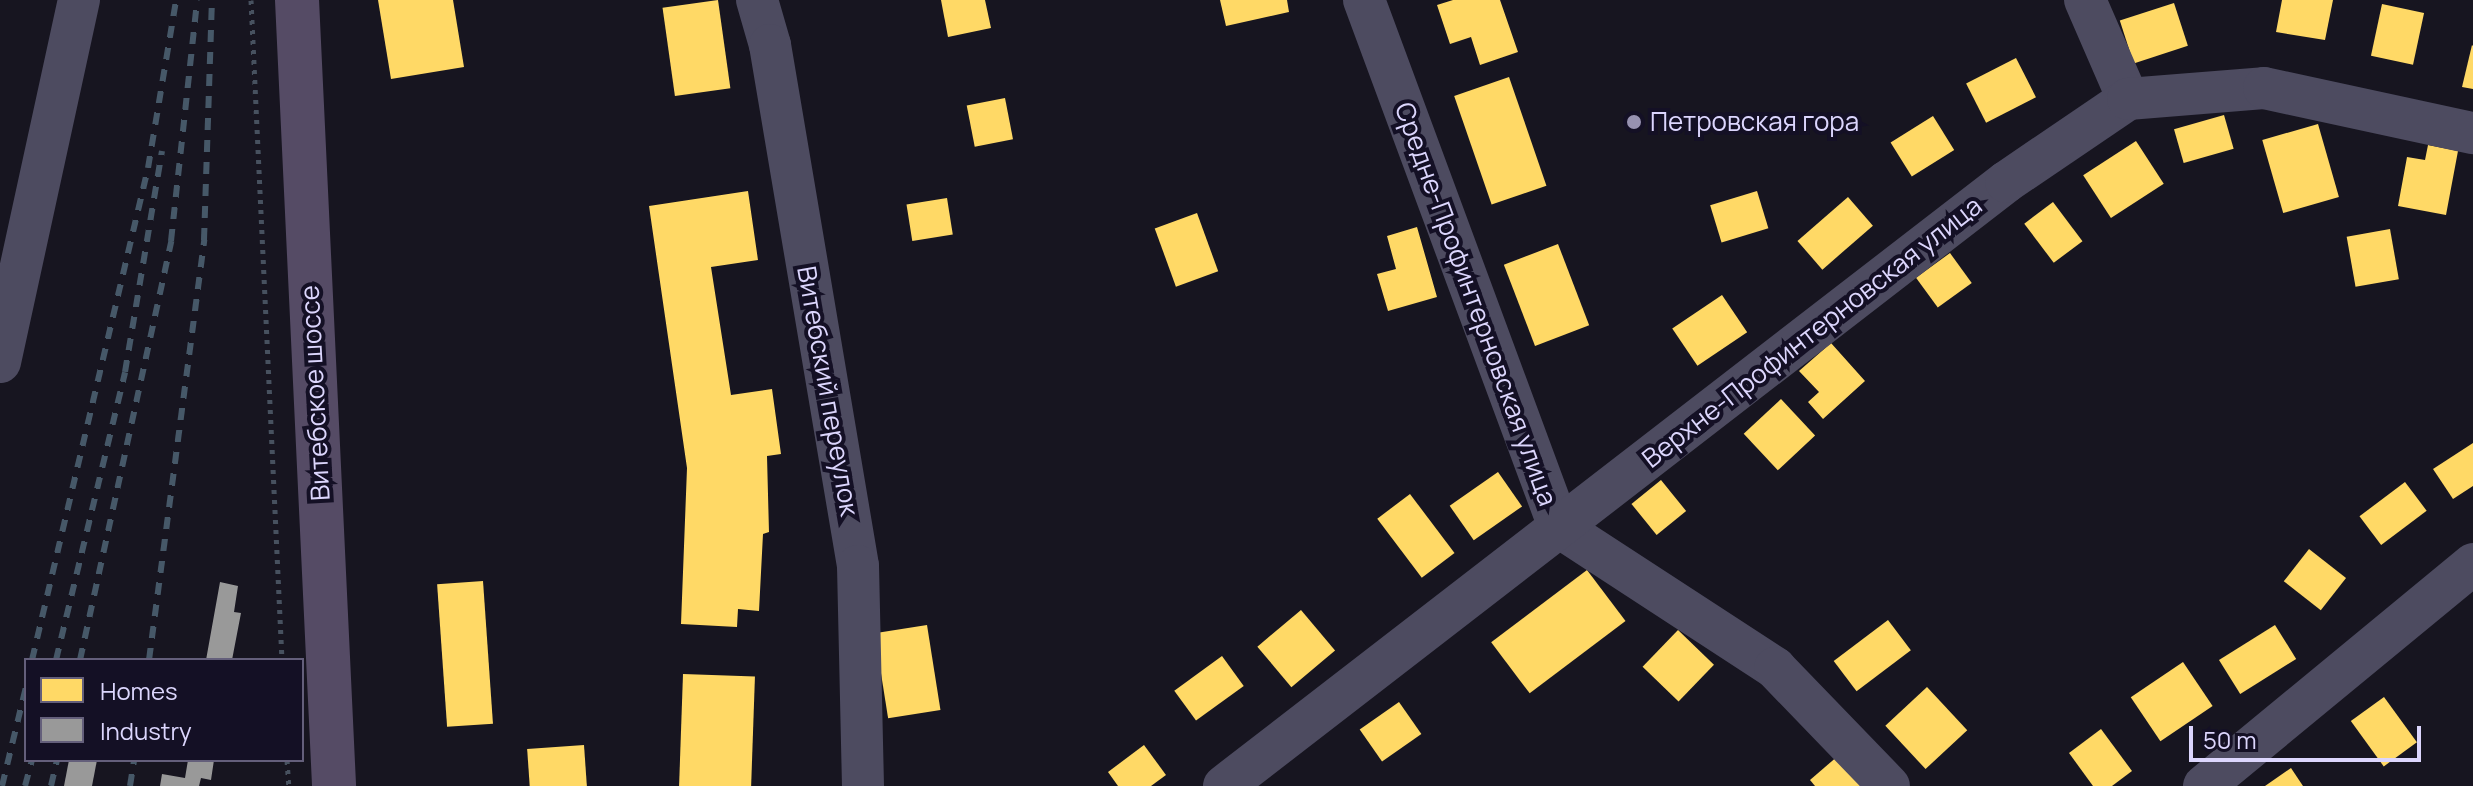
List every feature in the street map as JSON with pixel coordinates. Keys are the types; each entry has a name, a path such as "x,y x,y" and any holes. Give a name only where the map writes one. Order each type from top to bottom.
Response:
{"main road":[{"name":"Витебское шоссе","path":"297,0 334,786"}],"street":[{"path":"0,362 79,0"},
{"name":"Витебский переулок","path":"757,0 770,45 858,566 863,786"},
{"name":"Средне-Профинтерновская улица","path":"1364,0 1559,527 1775,668 1889,786"},
{"path":"2085,0 2128,99"},
{"name":"Верхне-Профинтерновская улица","path":"1224,786 2006,182 2128,99 2264,88 2473,133"},
{"path":"2204,786 2473,564"}],"path":[{"path":"251,0 282,658"},
{"path":"287,762 289,786"}],"building: Homes":[{"path":"378,0 453,0 464,67 391,79"},
{"path":"718,0 730,88 675,96 663,8"},
{"path":"941,0 985,0 991,28 948,37"},
{"path":"1220,0 1287,0 1289,12 1226,26"},
{"path":"1453,0 1500,0 1518,52 1480,65 1471,37 1450,44 1437,5"},
{"path":"2282,0 2333,0 2325,40 2276,32"},
{"path":"2174,3 2188,46 2134,63 2120,21"},
{"path":"2382,4 2424,13 2413,65 2371,56"},
{"path":"2473,46 2473,89 2462,87"},
{"path":"2016,58 2036,97 1986,123 1966,83"},
{"path":"1509,77 1546,186 1492,205 1454,96"},
{"path":"1005,98 1013,139 975,147 967,105"},
{"path":"2224,115 2234,149 2184,163 2174,129"},
{"path":"1933,116 1954,150 1912,176 1891,142"},
{"path":"2318,124 2339,197 2283,213 2262,140"},
{"path":"2136,141 2164,184 2111,218 2083,175"},
{"path":"2428,145 2458,151 2446,215 2398,206 2407,157 2425,160"},
{"path":"748,191 758,260 711,267 731,395 772,389 781,454 767,456 769,532 763,534 759,611 738,609 737,627 681,624 687,468 649,206"},
{"path":"1757,191 1768,228 1722,243 1710,205"},
{"path":"1848,197 1873,226 1822,270 1797,241"},
{"path":"947,198 953,235 912,241 907,204"},
{"path":"2053,202 2082,241 2054,263 2024,224"},
{"path":"1197,213 1218,271 1176,287 1155,228"},
{"path":"1417,227 1437,297 1388,311 1377,274 1396,269 1387,236"},
{"path":"2390,229 2399,279 2356,287 2347,237"},
{"path":"1558,244 1589,325 1535,346 1504,265"},
{"path":"1950,253 1972,283 1938,308 1916,278"},
{"path":"1722,295 1747,332 1697,366 1672,329"},
{"path":"1831,343 1865,381 1823,419 1808,402 1819,392 1799,371"},
{"path":"1781,399 1815,436 1778,470 1744,434"},
{"path":"2473,443 2473,486 2453,499 2433,469"},
{"path":"1498,472 1522,506 1474,540 1450,506"},
{"path":"1661,480 1686,511 1657,535 1631,504"},
{"path":"2405,482 2427,511 2381,545 2359,516"},
{"path":"1410,494 1455,553 1422,578 1377,519"},
{"path":"2309,549 2346,578 2321,610 2284,581"},
{"path":"1587,570 1626,621 1530,693 1491,642"},
{"path":"483,581 493,724 447,727 437,584"},
{"path":"1301,610 1335,651 1291,687 1257,647"},
{"path":"1888,620 1911,650 1857,691 1834,661"},
{"path":"927,625 940,710 888,718 875,633"},
{"path":"2275,625 2296,659 2240,694 2219,660"},
{"path":"1678,630 1714,665 1679,701 1643,667"},
{"path":"1222,656 1244,686 1196,721 1174,691"},
{"path":"2183,662 2213,706 2160,741 2131,697"},
{"path":"683,674 755,677 751,786 679,786"},
{"path":"1927,687 1967,730 1926,769 1885,726"},
{"path":"2384,697 2417,742 2384,766 2351,721"},
{"path":"1399,702 1421,734 1382,761 1360,730"},
{"path":"2101,729 2132,771 2112,786 2093,786 2069,753"},
{"path":"584,745 587,786 530,786 527,749"},
{"path":"1144,745 1166,775 1151,786 1118,786 1108,772"},
{"path":"1839,755 1865,786 1815,786 1810,780"},
{"path":"2291,768 2303,786 2265,786"}],"building: Industry":[{"path":"220,582 238,586 234,612 241,613 232,658 206,658"},
{"path":"69,762 97,762 92,786 64,786"},
{"path":"188,762 214,762 211,780 201,778 199,786 160,786 162,774 185,778"}],"railway":[{"path":"32,658 148,168 176,0"},
{"path":"80,658 171,241 197,0"},
{"path":"149,658 204,240 212,0"},
{"path":"56,658 125,372 162,151"},
{"path":"2,786 24,695"},
{"path":"25,786 31,762"},
{"path":"51,786 57,762"},
{"path":"130,786 134,762"}],"place":[{"name":"Петровская гора","path":"1634,122"}]}
